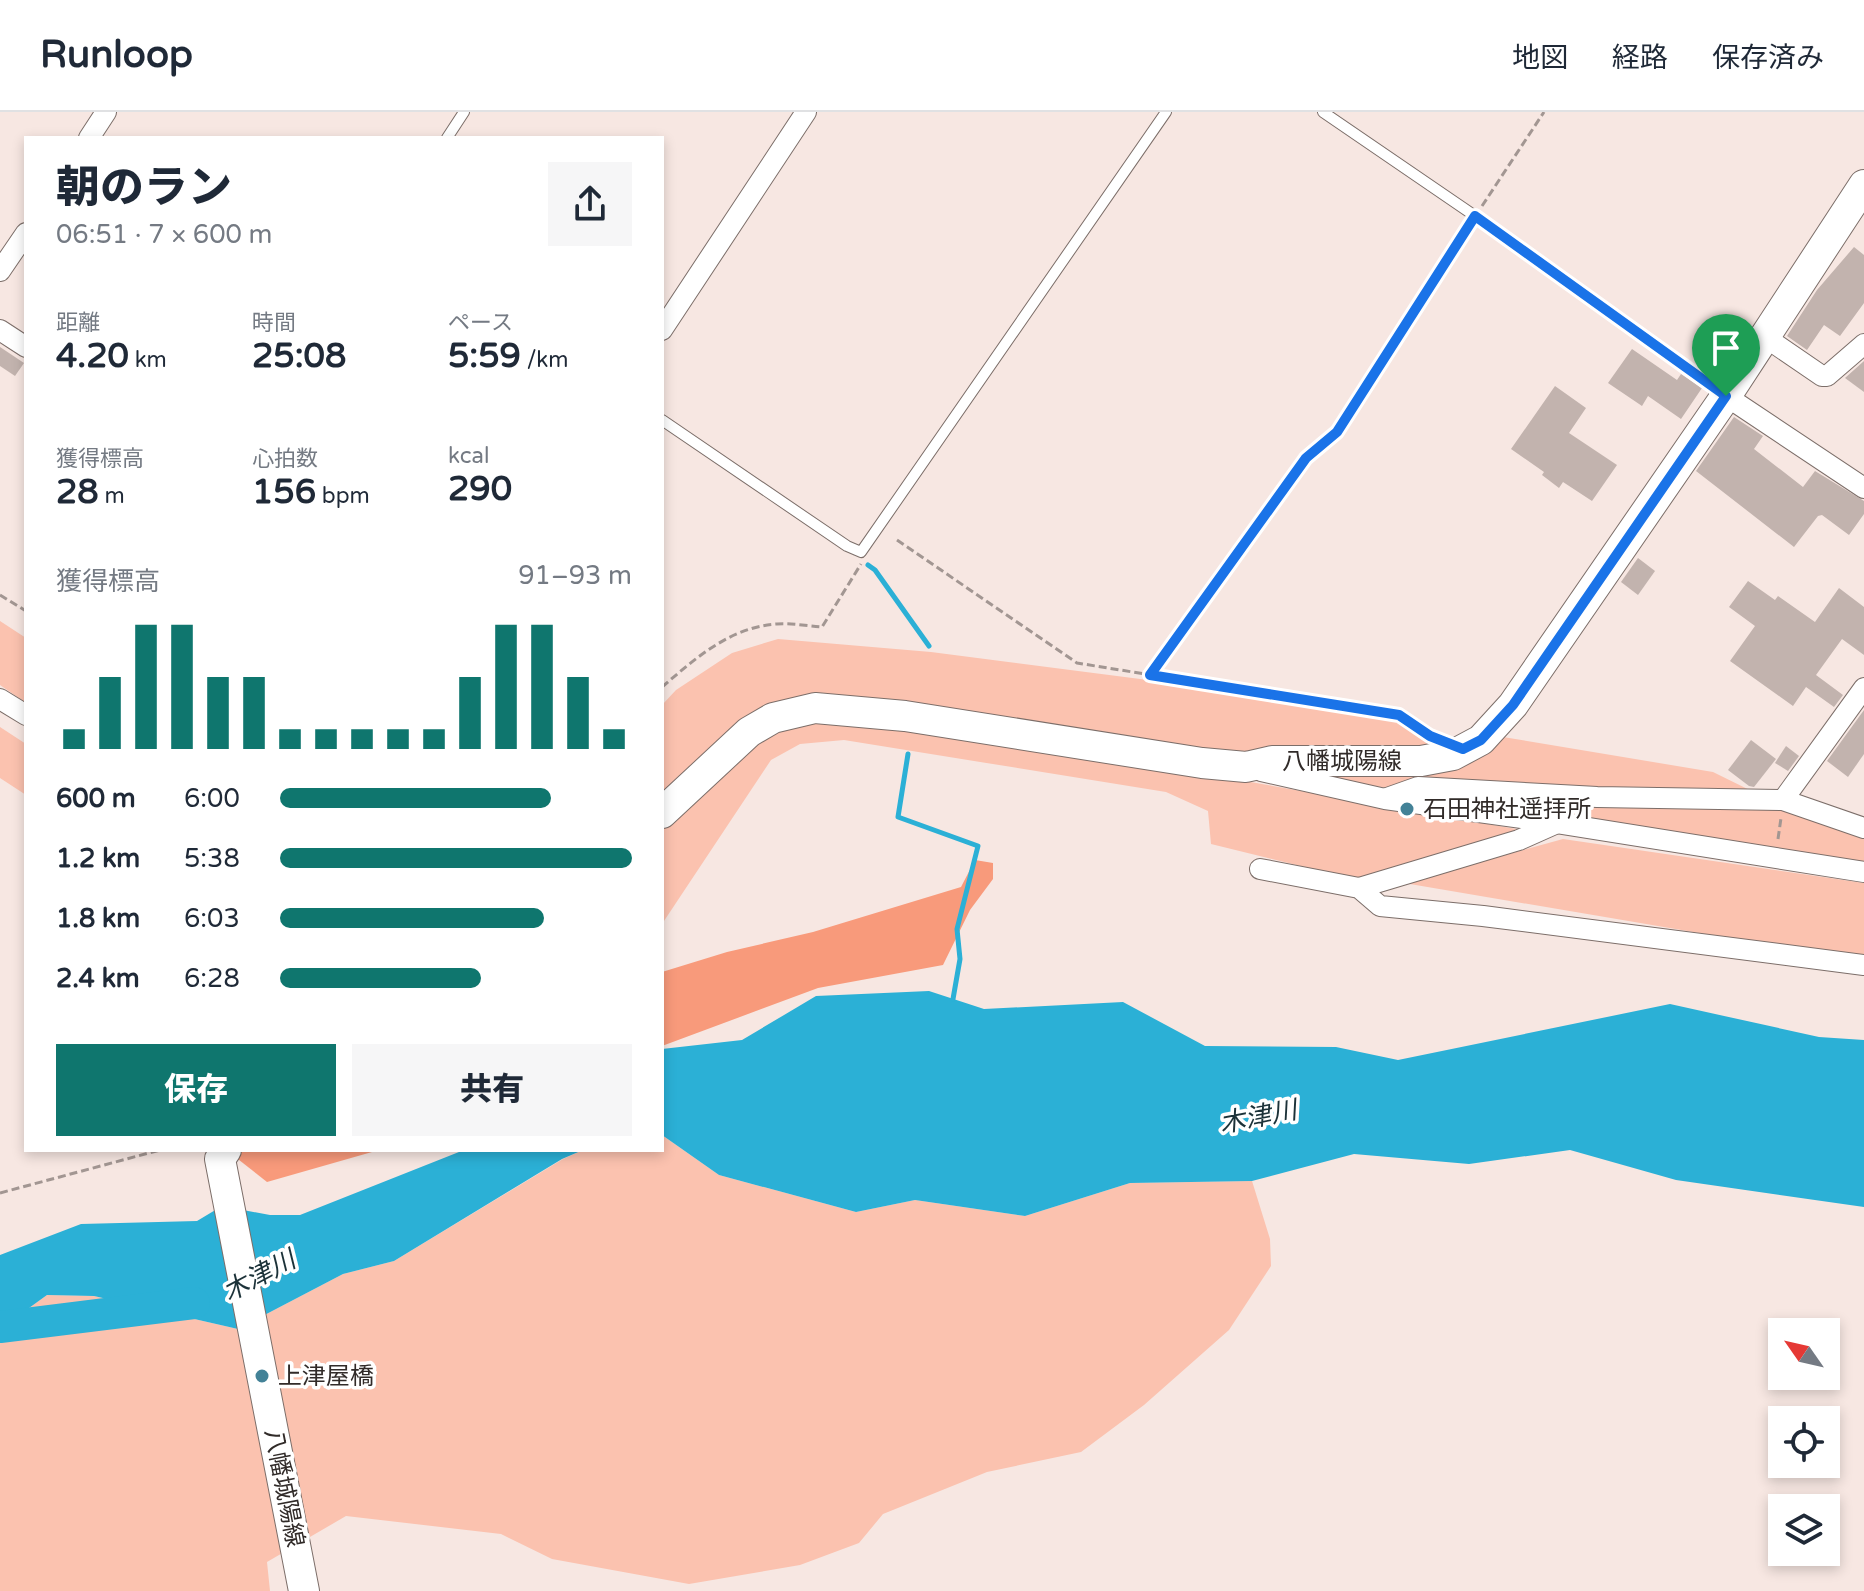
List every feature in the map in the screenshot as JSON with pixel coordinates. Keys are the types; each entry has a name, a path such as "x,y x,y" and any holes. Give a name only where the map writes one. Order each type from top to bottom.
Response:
{"main road":[{"name":"八幡城陽線","path":"664,811 749,732 773,718 815,708 905,716 1202,763 1246,767 1272,761 1421,761 1453,755 1481,740 1513,705 1726,396 1864,185"},
{"name":"八幡城陽線","path":"223,1155 304,1591"}],"street":[{"path":"90,136 106,112"},
{"path":"664,327 806,112"},
{"path":"0,271 24,236"},
{"path":"0,330 24,346"},
{"path":"1765,337 1822,376 1827,376 1864,344"},
{"path":"1726,396 1864,488"},
{"path":"1783,800 1864,688"},
{"path":"0,699 24,714"},
{"path":"1246,767 1385,799 1864,872"},
{"path":"1385,799 1418,787 1597,797 1783,800 1864,828"},
{"path":"1260,869 1359,888 1519,840 1557,823"},
{"path":"1359,888 1380,906 1483,916 1864,965"}],"lane":[{"path":"448,136 464,112"},
{"path":"664,421 847,546 861,552 1166,112"},
{"path":"1323,112 1475,216 1726,396"}],"path":[{"path":"1150,675 1306,458 1337,432 1544,112"},
{"path":"897,540 1077,663 1399,715 1430,736"},
{"path":"664,685 717,643 743,632 777,624 822,627 861,567 861,552"},
{"path":"0,595 24,610"},
{"path":"1775,858 1783,800"},
{"path":"0,1193 153,1152"}],"shaded area":[{"path":"0,621 24,637 24,702 0,685"},
{"path":"778,639 931,652 1210,688 1398,719 1452,747 1201,756 811,702 664,803 664,703 676,690 732,653"},
{"path":"806,719 904,726 1205,774 1528,831 1354,879 1211,844 1208,811 1166,792 844,740 800,744 771,760 664,921 664,824 742,747"},
{"path":"0,727 24,743 24,794 0,778"},
{"path":"1503,737 1713,772 1784,807 1864,837 1864,863 1429,796 1289,770"},
{"path":"1563,839 1864,883 1864,961 1404,883"},
{"path":"975,860 993,863 993,879 970,910 943,965 818,988 664,1045 664,971 727,952 813,932 961,887"},
{"path":"664,1136 719,1175 856,1212 915,1200 1025,1216 1130,1183 1252,1181 1270,1239 1271,1266 1229,1330 1144,1405 1081,1452 987,1472 883,1514 859,1543 800,1565 689,1584 552,1559 501,1534 346,1516 267,1562 270,1591 0,1591 0,1329 47,1295 94,1296 238,1329 343,1274 394,1261 579,1152 664,1152"},
{"path":"239,1152 372,1152 267,1182 234,1156"}],"water":[{"path":"929,991 984,1009 1123,1002 1205,1046 1336,1047 1398,1060 1670,1004 1819,1037 1864,1040 1864,1207 1676,1180 1570,1150 1469,1164 1354,1154 1252,1181 1130,1183 1025,1216 915,1200 856,1212 719,1175 664,1136 664,1049 742,1040 816,996"},
{"path":"459,1152 578,1152 394,1261 343,1274 238,1329 94,1296 47,1295 0,1329 0,1255 81,1224 197,1221 222,1206 270,1215 300,1215"}],"building":[{"path":"1854,247 1864,255 1864,303 1840,336 1824,325 1807,350 1787,336 1817,290"},
{"path":"0,347 24,363 15,376 0,366"},
{"path":"1632,349 1677,380 1681,374 1702,388 1681,419 1648,396 1642,406 1608,383"},
{"path":"1864,361 1864,392 1845,378"},
{"path":"1555,386 1586,408 1569,433 1617,465 1592,501 1563,482 1559,488 1542,475 1544,472 1511,449"},
{"path":"1734,417 1763,436 1754,449 1803,487 1815,471 1864,501 1864,514 1849,535 1822,515 1794,547 1696,471"},
{"path":"1638,558 1655,571 1638,595 1621,582"},
{"path":"1748,581 1775,600 1778,596 1815,622 1839,588 1864,607 1864,655 1842,639 1816,675 1843,695 1834,707 1806,687 1793,706 1730,661 1755,626 1729,607"},
{"path":"1864,710 1864,754 1848,777 1827,761"},
{"path":"1751,740 1776,759 1754,787 1728,770"},
{"path":"1786,746 1799,756 1788,771 1775,763"}],"waterway":[{"path":"868,565 875,570 929,646"},
{"path":"908,754 898,817 978,846 957,929 960,959 953,999"},
{"name":"木津川","path":"0,1327 194,1303"}],"place":[{"name":"石田神社遥拝所","path":"1407,809"},
{"name":"上津屋橋","path":"262,1376"}],"route":[{"path":"1475,216 1726,396 1513,705 1481,740 1463,749 1430,736 1399,715 1150,675 1306,458 1337,432 1475,216"}]}
